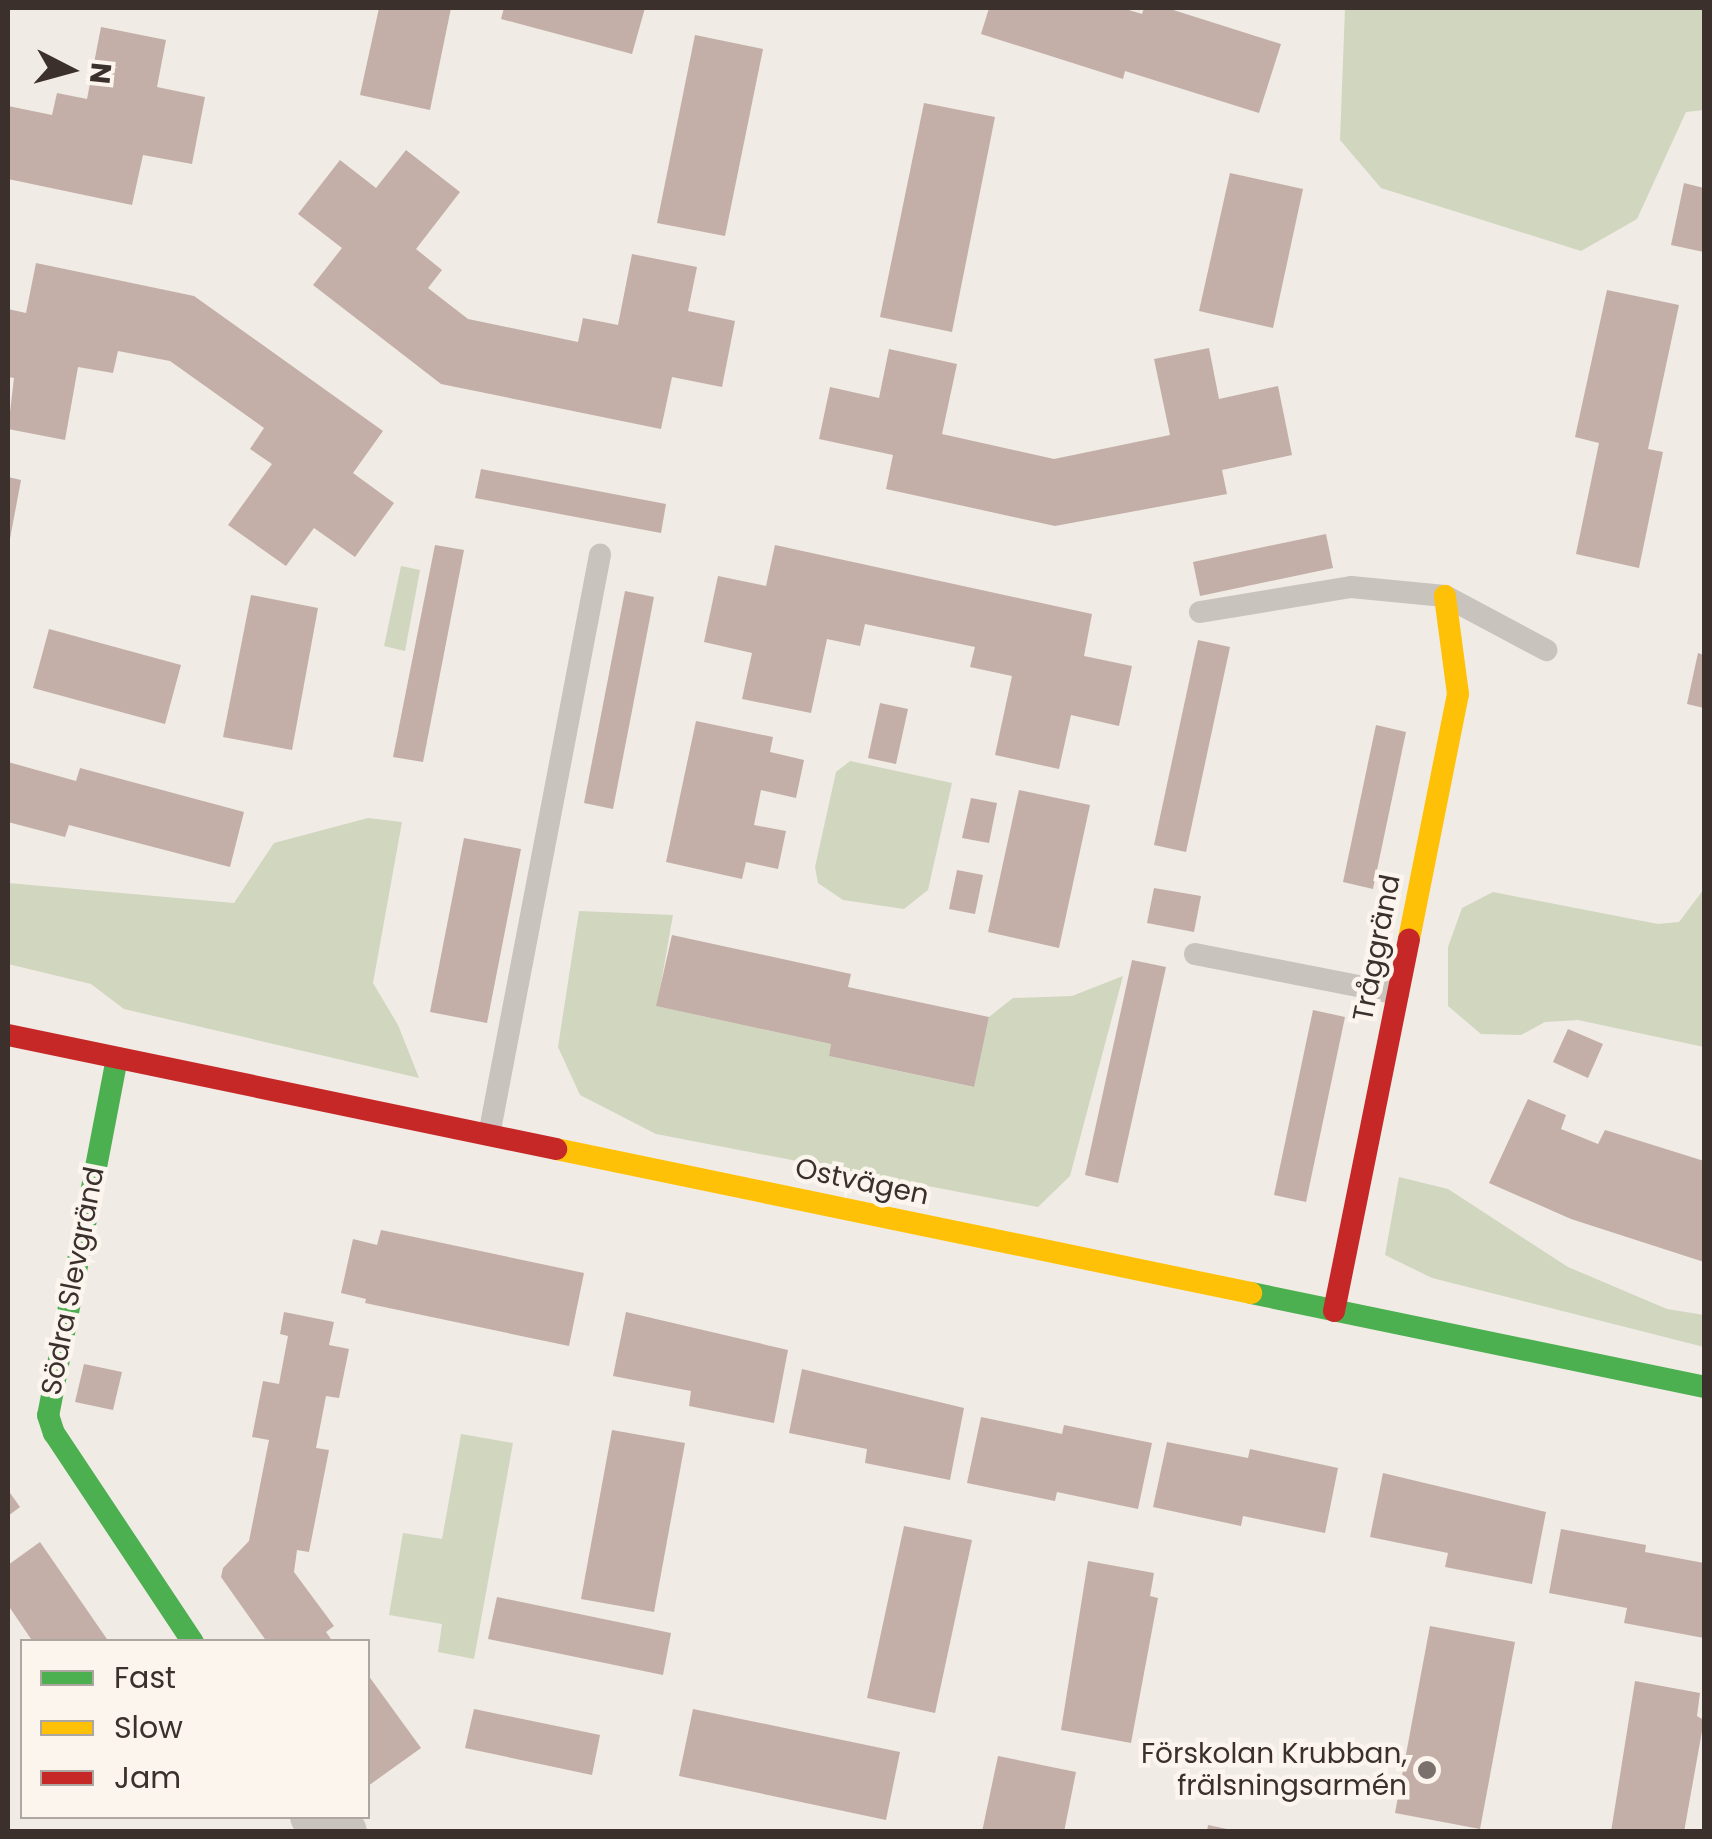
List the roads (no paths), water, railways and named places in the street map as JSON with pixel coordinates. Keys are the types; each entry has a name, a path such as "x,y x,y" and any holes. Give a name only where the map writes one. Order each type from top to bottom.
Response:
{"street":[{"name":"Tråggränd","path":"1334,1310 1458,694 1445,596"},
{"name":"Ostvägen","path":"8,1035 1704,1387"},
{"name":"Södra Slevgränd","path":"118,1058 48,1414 54,1433 191,1639"},
{"path":"319,1819 343,1832"}],"lane":[{"path":"489,1135 600,554"},
{"path":"1200,612 1351,588 1445,596 1546,650"},
{"path":"1196,954 1398,994"}],"place":[{"name":"Förskolan Krubban, frälsningsarmén","path":"1427,1770"}]}
